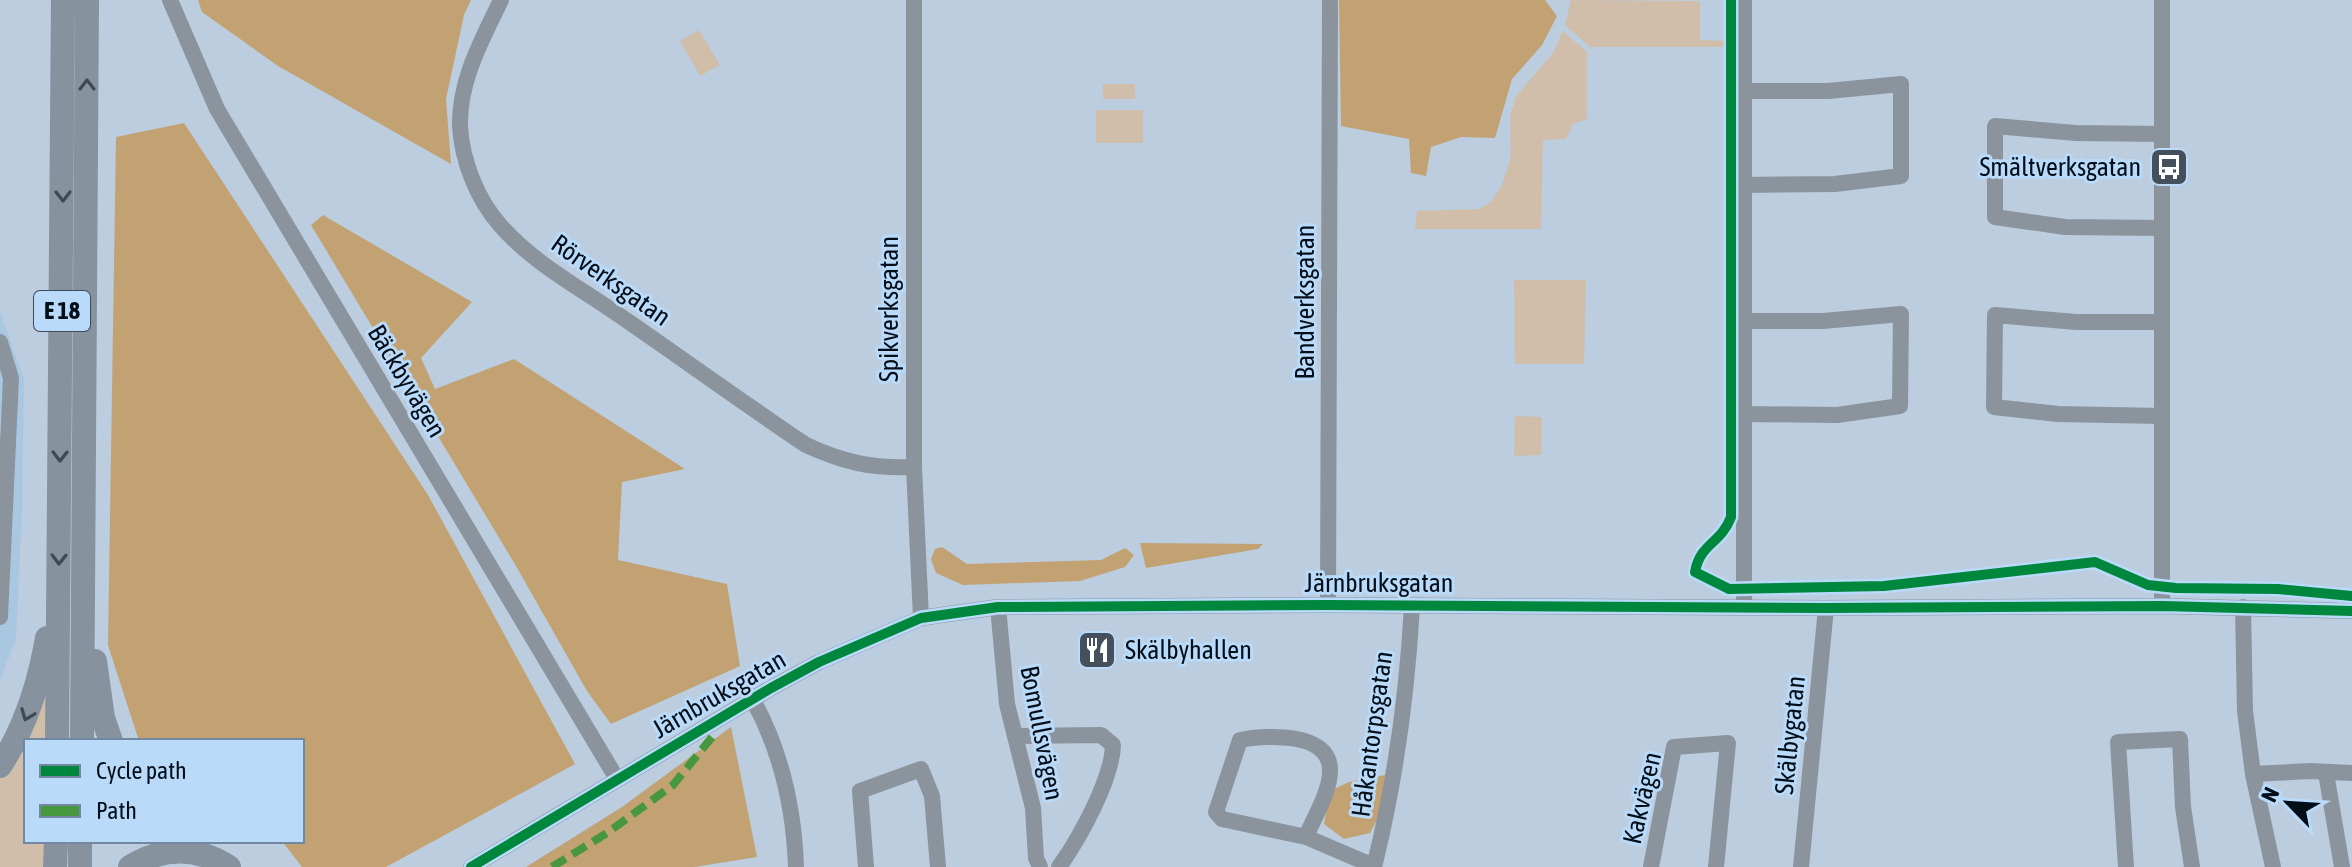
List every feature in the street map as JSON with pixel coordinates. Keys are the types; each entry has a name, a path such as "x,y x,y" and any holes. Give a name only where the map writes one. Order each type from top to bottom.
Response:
{"highway":[{"name":"E 18","path":"57,739 63,0"},
{"name":"E 18","path":"82,739 87,0"},
{"name":"E 18","path":"83,588 92,603 99,692 110,739"},
{"name":"E 18","path":"0,766 27,715 48,637 58,614"},
{"path":"55,867 56,843"},
{"path":"80,843 80,867"},
{"path":"214,843 249,867"},
{"path":"130,867 143,859 173,851 204,854 229,867"}],"street":[{"name":"Bäckbyvägen","path":"170,0 217,109 617,779"},
{"name":"Rörverksgatan","path":"501,0 471,65 460,126 464,152 477,189 501,226 552,269 806,445 849,463 884,468 914,467"},
{"name":"Spikverksgatan","path":"914,0 914,467 921,618"},
{"name":"Bandverksgatan","path":"1328,605 1330,0"},
{"path":"1744,0 1744,606"},
{"path":"2162,0 2162,606"},
{"path":"1743,185 1835,184 1901,176 1901,84 1828,91 1744,91"},
{"path":"2162,134 2076,133 1995,126 1995,217 2065,227 2162,228"},
{"path":"1744,321 1823,321 1901,314 1900,406 1837,415 1744,414"},
{"path":"2162,322 2076,322 1995,315 1994,407 2058,414 2162,416"},
{"path":"0,342 11,378 0,617"},
{"name":"Håkantorpsgatan","path":"1374,867 1405,709 1412,606"},
{"name":"Järnbruksgatan","path":"471,867 819,662 921,618 998,607 2162,606 2352,611"},
{"name":"Bomullsvägen","path":"998,607 1007,704 1033,808 1036,858 1040,867"},
{"path":"2243,607 2245,711 2253,774 2273,867"},
{"name":"Skälbygatan","path":"1801,867 1826,608"},
{"path":"753,700 771,735 787,789 796,867"},
{"path":"1015,736 1101,735 1113,745 1110,762 1089,817 1059,867"},
{"path":"1306,837 1329,780 1331,768 1328,758 1318,746 1299,740 1265,736 1240,740 1216,812 1222,819 1306,837 1374,867"},
{"path":"2126,867 2118,742 2180,739 2183,807 2192,867"},
{"name":"Kakvägen","path":"1651,867 1674,747 1728,743 1716,867"},
{"path":"866,867 860,791 921,769 932,796 938,867"},
{"path":"2253,774 2310,771 2352,773"},
{"path":"2326,773 2342,867"}],"shaded area":[{"path":"198,0 471,0 464,15 446,99 451,164 278,66 202,12"},
{"path":"1339,0 1545,0 1557,16 1542,45 1512,79 1495,138 1461,137 1431,147 1426,176 1411,173 1409,139 1341,126"},
{"path":"1571,0 1700,1 1700,40 1729,41 1729,47 1590,47 1565,25"},
{"path":"699,30 720,65 700,76 680,41"},
{"path":"1563,31 1587,52 1587,119 1573,124 1566,139 1543,140 1541,229 1415,229 1417,211 1479,209 1491,202 1502,185 1511,156 1510,117 1516,96 1553,53"},
{"path":"1103,84 1135,84 1135,99 1103,99"},
{"path":"1096,110 1143,110 1143,143 1096,143"},
{"path":"184,123 428,495 575,764 386,867 302,867 284,843 304,843 304,739 138,739 108,645 116,137"},
{"path":"323,215 472,302 421,358 435,389 514,359 685,469 622,482 618,560 727,584 740,666 611,724 587,691 516,566 311,225"},
{"path":"1514,280 1586,280 1584,364 1515,364"},
{"path":"0,312 24,379 16,639 0,680"},
{"path":"1515,416 1542,417 1541,455 1514,456"},
{"path":"1140,543 1263,544 1258,549 1146,568"},
{"path":"942,547 967,564 1101,560 1125,548 1134,555 1125,567 1080,581 963,585 936,573 931,559 935,549"},
{"path":"45,676 47,739 24,739 24,843 46,843 45,867 0,867 0,778 16,754"},
{"path":"731,727 757,857 694,867 526,867 622,807"},
{"path":"1385,775 1381,812 1370,833 1344,839 1324,824 1330,791 1349,782"}],"marked path":[{"path":"552,867 607,833 673,785 717,731"}],"cycle path":[{"path":"1731,0 1731,517 1722,533 1701,555 1695,572 1729,589 1884,586 2095,562 2148,585 2278,589 2352,596"},
{"path":"471,867 819,662 921,618 998,607 2162,606 2352,611"}],"place":[{"name":"Smältverksgatan","path":"2169,167"},
{"name":"Skälbyhallen","path":"1097,650"}]}
